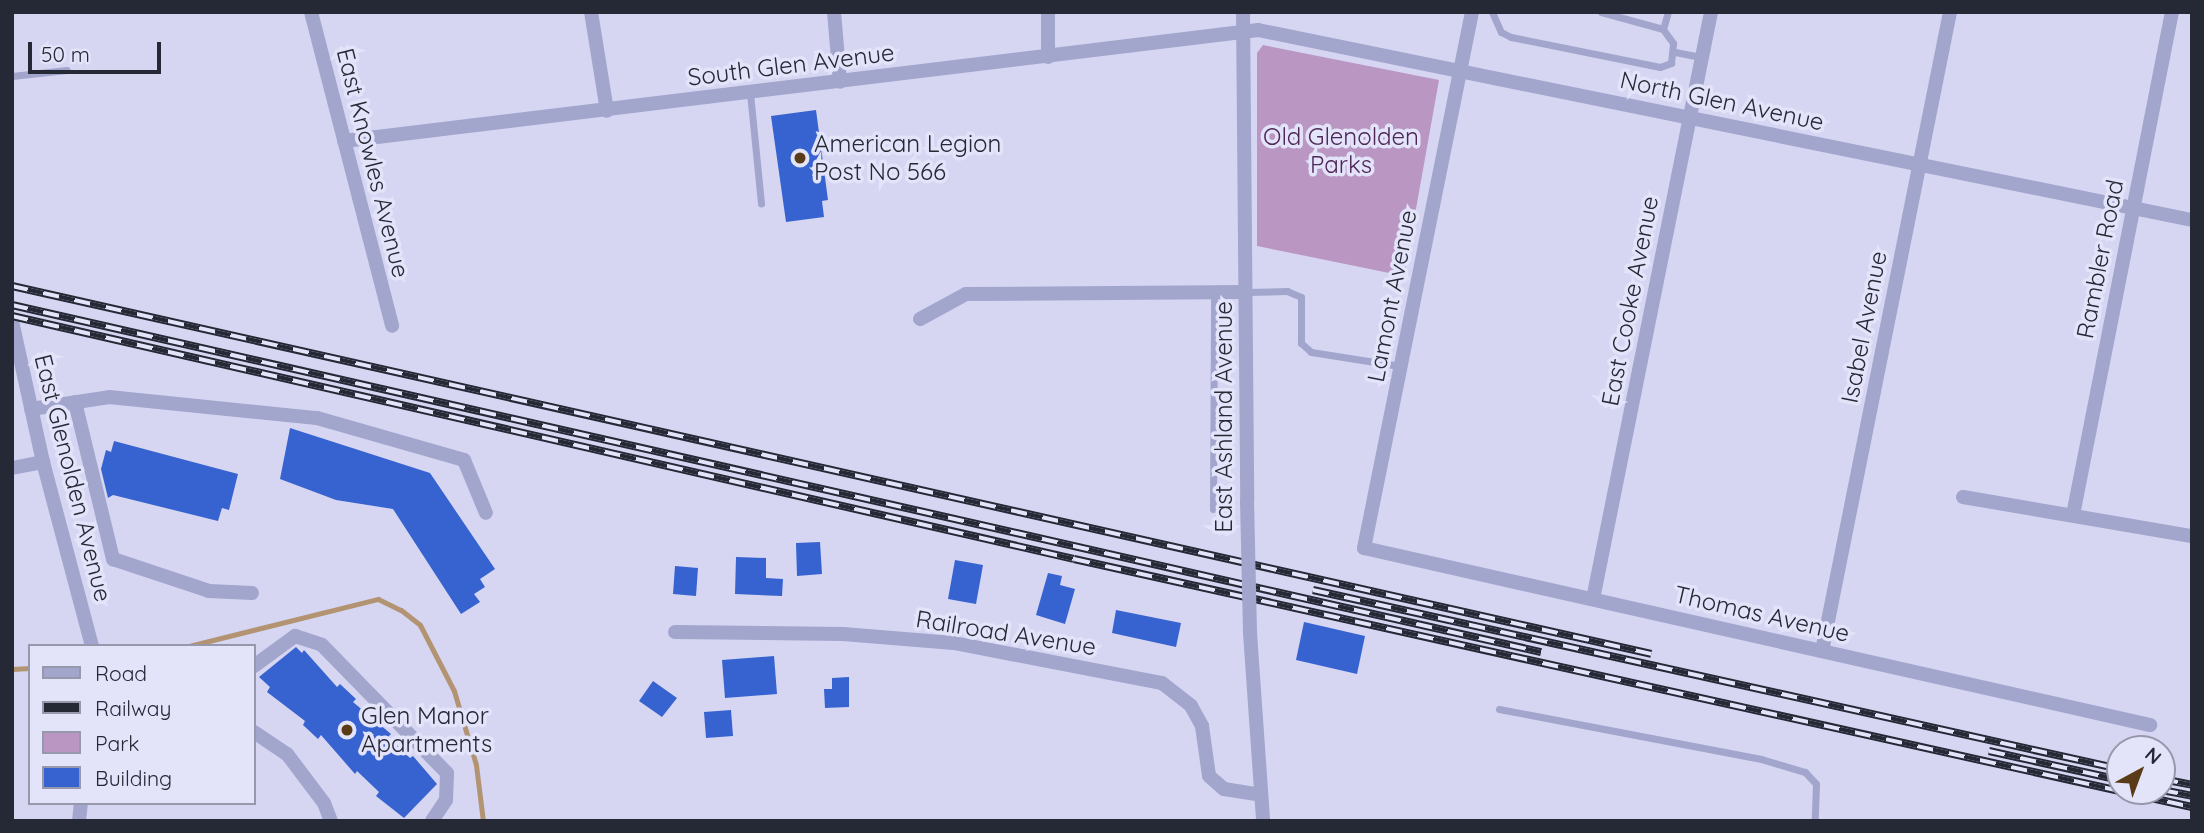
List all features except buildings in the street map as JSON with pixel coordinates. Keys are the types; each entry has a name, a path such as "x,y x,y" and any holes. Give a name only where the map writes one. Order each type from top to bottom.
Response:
{"street":[{"name":"East Knowles Avenue","path":"311,12 391,326"},
{"path":"591,12 607,111"},
{"path":"834,12 840,82"},
{"path":"1048,12 1048,57"},
{"name":"East Ashland Avenue","path":"1243,12 1250,633 1263,821"},
{"name":"Lamont Avenue","path":"1364,548 1472,12"},
{"name":"East Cooke Avenue","path":"1593,599 1711,12"},
{"name":"Isabel Avenue","path":"1822,651 1950,12"},
{"name":"Rambler Road","path":"2073,515 2172,12"},
{"name":"South Glen Avenue","path":"344,141 607,111 1243,31"},
{"name":"North Glen Avenue","path":"1243,31 1271,31 2132,211 2192,220"},
{"path":"920,319 966,294 1246,292"},
{"name":"East Glenolden Avenue","path":"12,321 16,351 43,462 91,644"},
{"path":"31,409 109,397 317,418 464,460 486,513"},
{"path":"75,402 113,559 209,592 252,593"},
{"path":"12,468 43,462"},
{"path":"1963,497 2192,536"},
{"name":"Thomas Avenue","path":"1364,548 2150,725"},
{"name":"Railroad Avenue","path":"675,632 843,635 954,643 1161,683 1191,706 1202,726 1209,776 1224,789 1260,794"},
{"path":"256,665 295,636 322,645 447,773 446,800 432,821"},
{"path":"256,733 287,754 324,803 331,821"}],"lane":[{"path":"1492,12 1501,32 1511,37 1660,67 1671,63 1675,52 1662,29 1601,12"},
{"path":"1662,29 1668,12"},
{"path":"1675,52 1702,57"},
{"path":"12,76 67,69"},
{"path":"750,93 761,203"},
{"path":"1246,292 1287,291 1301,297 1301,343 1311,352 1401,367"},
{"path":"1213,509 1214,292"},
{"path":"1499,709 1761,759 1805,772 1816,784 1815,821"}],"green space":[{"name":"Old Glenolden Parks","path":"1263,45 1439,80 1404,276 1257,246 1257,53"}],"waterway":[{"path":"197,644 378,599 401,610 420,625 454,691 476,765 483,821"},
{"path":"12,669 28,668"}],"railway":[{"path":"12,286 1651,654"},
{"path":"12,305 1541,652"},
{"path":"12,316 1074,559 2192,807"},
{"path":"1313,590 2106,766"},
{"path":"1989,751 2106,777"},
{"path":"2176,782 2192,785"},
{"path":"2176,793 2192,796"}],"place":[{"name":"American Legion Post No 566","path":"800,158"},
{"name":"Glen Manor Apartments","path":"347,730"}]}
